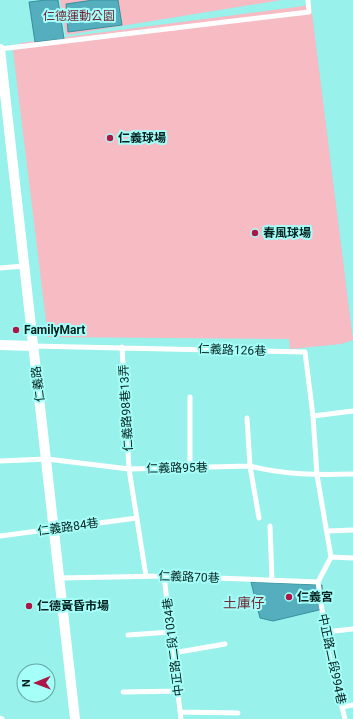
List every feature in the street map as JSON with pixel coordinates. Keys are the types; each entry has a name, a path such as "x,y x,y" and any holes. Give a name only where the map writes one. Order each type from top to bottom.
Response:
{"street":[{"name":"仁義路","path":"0,49 55,529 75,719"},
{"path":"0,344 33,346"}],"lane":[{"path":"0,49 309,12 308,0"},
{"path":"0,268 24,266"},
{"name":"仁義路126巷","path":"33,346 305,352 313,416 317,476"},
{"name":"仁義路98巷13弄","path":"122,347 129,469 146,576"},
{"path":"190,397 190,468"},
{"path":"313,416 353,411"},
{"path":"247,418 250,466 260,518"},
{"name":"仁義路95巷","path":"0,461 47,459 129,469 250,466 269,471 317,476 353,474"},
{"path":"317,476 331,557 318,582"},
{"name":"仁義路84巷","path":"0,536 136,518"},
{"path":"270,526 272,580"},
{"path":"327,531 353,530"},
{"path":"331,557 353,558"},
{"name":"仁義路70巷","path":"60,578 164,576 318,582"},
{"name":"中正路二段1034巷","path":"164,576 181,719"},
{"name":"中正路二段994巷","path":"318,582 325,632 345,719"},
{"path":"325,632 353,629"},
{"path":"128,635 171,632"},
{"path":"173,652 225,644"},
{"path":"123,692 178,691"},
{"path":"342,707 353,705"},
{"path":"180,712 238,713"}],"green space":[{"name":"仁德運動公園","path":"60,0 281,0 66,35"},
{"path":"311,5 353,340 341,344 290,349 289,339 48,337 13,51 20,43"}],"building":[{"path":"58,0 64,39 35,42 29,2"},
{"path":"93,0 118,0 122,25 68,32 66,4"},
{"name":"仁義宮","path":"251,582 322,585 323,609 273,621 260,618"}],"place":[{"name":"仁義球場","path":"110,138"},
{"name":"春風球場","path":"255,233"},
{"name":"FamilyMart","path":"16,330"},
{"name":"仁義宮","path":"289,597"},
{"name":"仁德黃昏市場","path":"29,606"}],"district":[{"name":"土庫仔","path":"244,603"}]}
